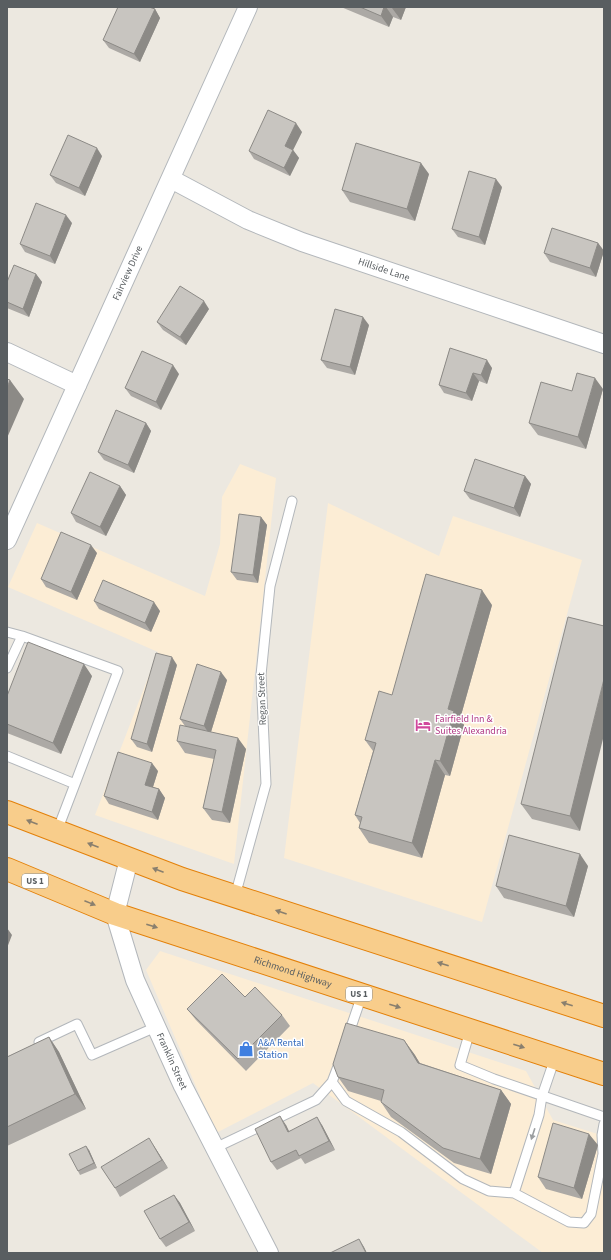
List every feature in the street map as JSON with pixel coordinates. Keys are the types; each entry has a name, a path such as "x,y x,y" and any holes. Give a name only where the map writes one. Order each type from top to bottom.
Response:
{"highway":[{"path":"7,812 129,859 235,896 604,1016"},
{"name":"Richmond Highway","path":"7,869 115,914 604,1074"}],"street":[{"name":"Fairview Drive","path":"7,540 248,7"},
{"name":"Hillside Lane","path":"171,180 248,220 302,242 604,344"},
{"path":"7,352 77,385"},
{"path":"115,914 129,859"},
{"name":"Franklin Street","path":"115,914 135,980 156,1027 183,1086 269,1253"}],"lane":[{"name":"Regan Street","path":"235,896 266,784 261,675 270,586 292,501"},
{"path":"7,632 118,671 57,832"},
{"path":"7,668 22,636"},
{"path":"7,756 75,784"},
{"path":"215,1148 316,1100 332,1082 362,995"},
{"path":"28,1048 77,1024 92,1055 156,1027"},
{"path":"470,1030 460,1065 542,1096 604,1117"},
{"path":"514,1194 539,1115 542,1096 555,1058"},
{"path":"332,1082 346,1101 400,1132 463,1178 489,1191 514,1194 569,1222 584,1223 591,1214 603,1154 602,1134 604,1124"}],"shaded area":[{"path":"240,464 276,478 234,864 95,815 158,652 8,587 37,523 205,596 220,544 222,497"},
{"path":"328,503 439,556 453,516 582,560 482,922 284,858"},
{"path":"160,951 526,1071 553,1120 604,1136 604,1253 543,1253 313,1083 216,1133 146,970"}],"building":[{"path":"118,7 149,7 155,9 134,54 103,40"},
{"path":"360,7 384,7 381,16"},
{"path":"268,110 296,123 285,146 293,150 284,168 249,151"},
{"path":"68,135 97,148 79,188 50,175"},
{"path":"356,143 421,163 407,209 342,190"},
{"path":"469,171 496,179 479,237 452,229"},
{"path":"36,203 66,215 50,256 20,244"},
{"path":"552,228 598,243 590,268 544,253"},
{"path":"14,265 36,274 23,309 7,302 7,282"},
{"path":"180,286 204,301 180,337 157,322"},
{"path":"335,309 363,317 350,367 321,360"},
{"path":"450,348 487,360 481,375 473,373 466,393 439,385"},
{"path":"142,351 173,365 156,402 125,388"},
{"path":"577,373 595,378 578,437 529,423 541,382 572,391"},
{"path":"7,379 10,380 7,388"},
{"path":"116,410 146,423 128,465 98,452"},
{"path":"475,459 525,476 514,508 464,491"},
{"path":"90,472 120,486 100,527 71,513"},
{"path":"239,514 261,517 253,575 231,572"},
{"path":"61,532 91,545 71,592 41,579"},
{"name":"Fairfield Inn & Suites Alexandria","path":"426,574 482,590 448,709 454,711 440,761 435,760 412,843 359,828 362,817 355,815 376,743 365,740 379,691 392,695"},
{"path":"103,580 154,602 145,623 94,601"},
{"path":"568,617 604,626 604,679 570,816 521,804"},
{"path":"28,642 84,664 53,743 7,724 7,696"},
{"path":"156,653 172,657 147,744 131,739"},
{"path":"197,664 221,672 204,726 180,719"},
{"path":"180,725 238,738 222,812 203,808 216,750 177,741"},
{"path":"118,752 152,763 145,785 159,789 152,812 104,796"},
{"path":"509,835 580,854 566,906 496,886"},
{"name":"A&A Rental Station","path":"222,974 245,997 255,987 282,1015 238,1059 187,1009"},
{"path":"346,1023 404,1040 418,1063 501,1090 480,1159 443,1148 381,1102 384,1090 338,1077 333,1064"},
{"path":"49,1037 75,1094 7,1127 7,1057"},
{"path":"280,1116 288,1132 317,1117 329,1141 299,1156 296,1150 271,1162 255,1129"},
{"path":"553,1123 589,1134 574,1188 538,1177"},
{"path":"149,1138 162,1160 115,1188 101,1167"},
{"path":"86,1146 94,1163 78,1171 69,1154"},
{"path":"174,1195 189,1222 160,1239 144,1211"},
{"path":"359,1239 366,1253 330,1253"}],"place":[{"name":"Fairfield Inn & Suites Alexandria","path":"423,725"},
{"name":"A&A Rental Station","path":"246,1049"}]}
